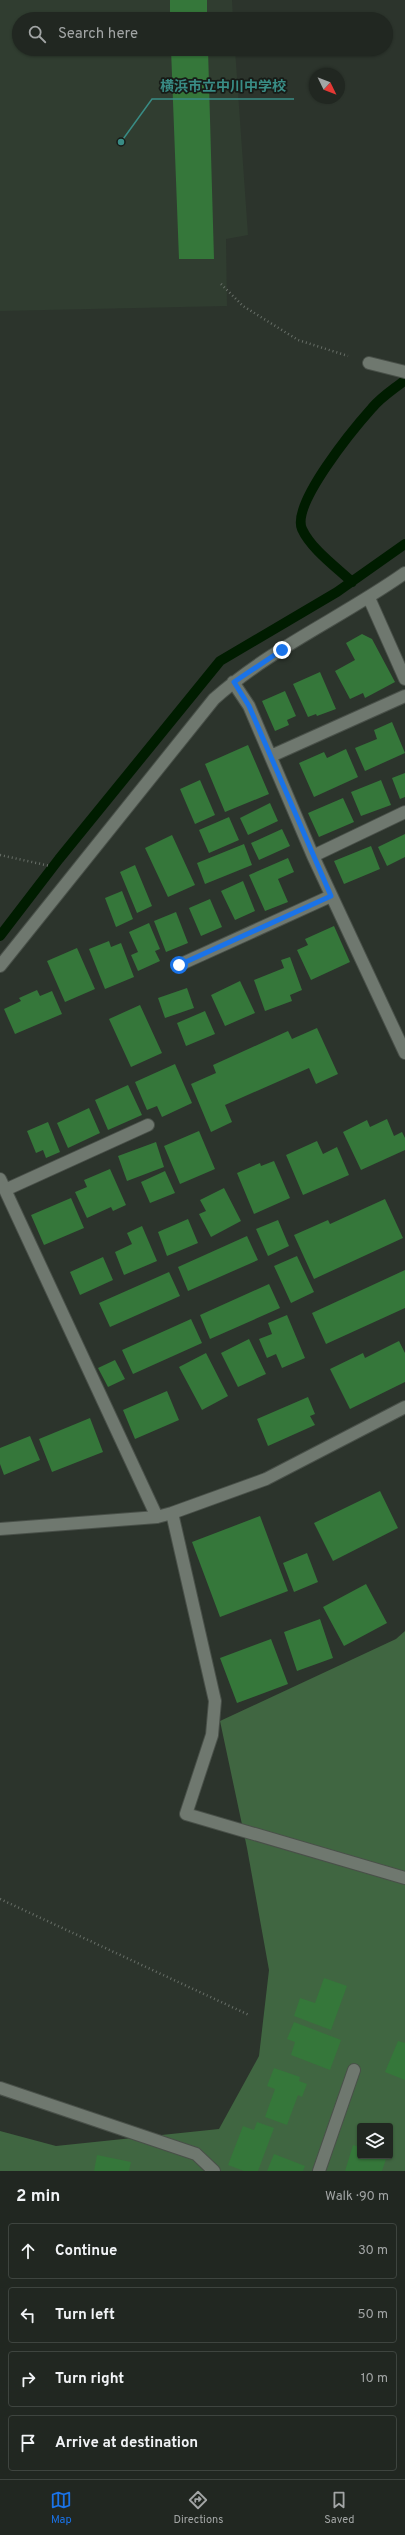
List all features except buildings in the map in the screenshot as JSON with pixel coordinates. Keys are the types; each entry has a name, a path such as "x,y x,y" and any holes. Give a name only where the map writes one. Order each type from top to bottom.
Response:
{"street":[{"path":"369,363 405,372"},
{"path":"0,966 214,699 234,682 282,650 369,598 405,573"},
{"path":"369,598 405,679"},
{"path":"234,682 244,696 331,896 405,1053"},
{"path":"271,756 405,696"},
{"path":"313,856 405,812"},
{"path":"179,965 331,896"},
{"path":"5,1190 148,1125"},
{"path":"0,1179 157,1517"},
{"path":"0,1529 157,1517 172,1513 266,1479 405,1407"},
{"path":"172,1513 215,1701 212,1735 186,1814 405,1878"},
{"path":"319,2171 354,2070"},
{"path":"0,2088 196,2154 214,2171"}],"path":[{"path":"221,284 243,306 298,340 369,363"},
{"path":"0,855 30,862"},
{"path":"0,1899 249,2014"}],"shaded area":[{"path":"0,0 232,0 233,12 12,12 12,56 235,56 248,235 226,239 227,306 0,311"}],"green space":[{"path":"405,1631 405,2171 0,2171 0,2131 56,2146 219,2129 259,2056 269,1970 247,1848 220,1721 396,1639"}],"waterway":[{"path":"352,582 311,544 302,529 301,517 306,502 315,485 339,448 376,404 405,380"},
{"path":"0,936 59,859 220,661 337,592 405,544"}],"place":[{"name":"横浜市立中川中学校","path":"121,142"}],"route":[{"path":"179,965 331,896 249,706 234,682 282,650"}]}
